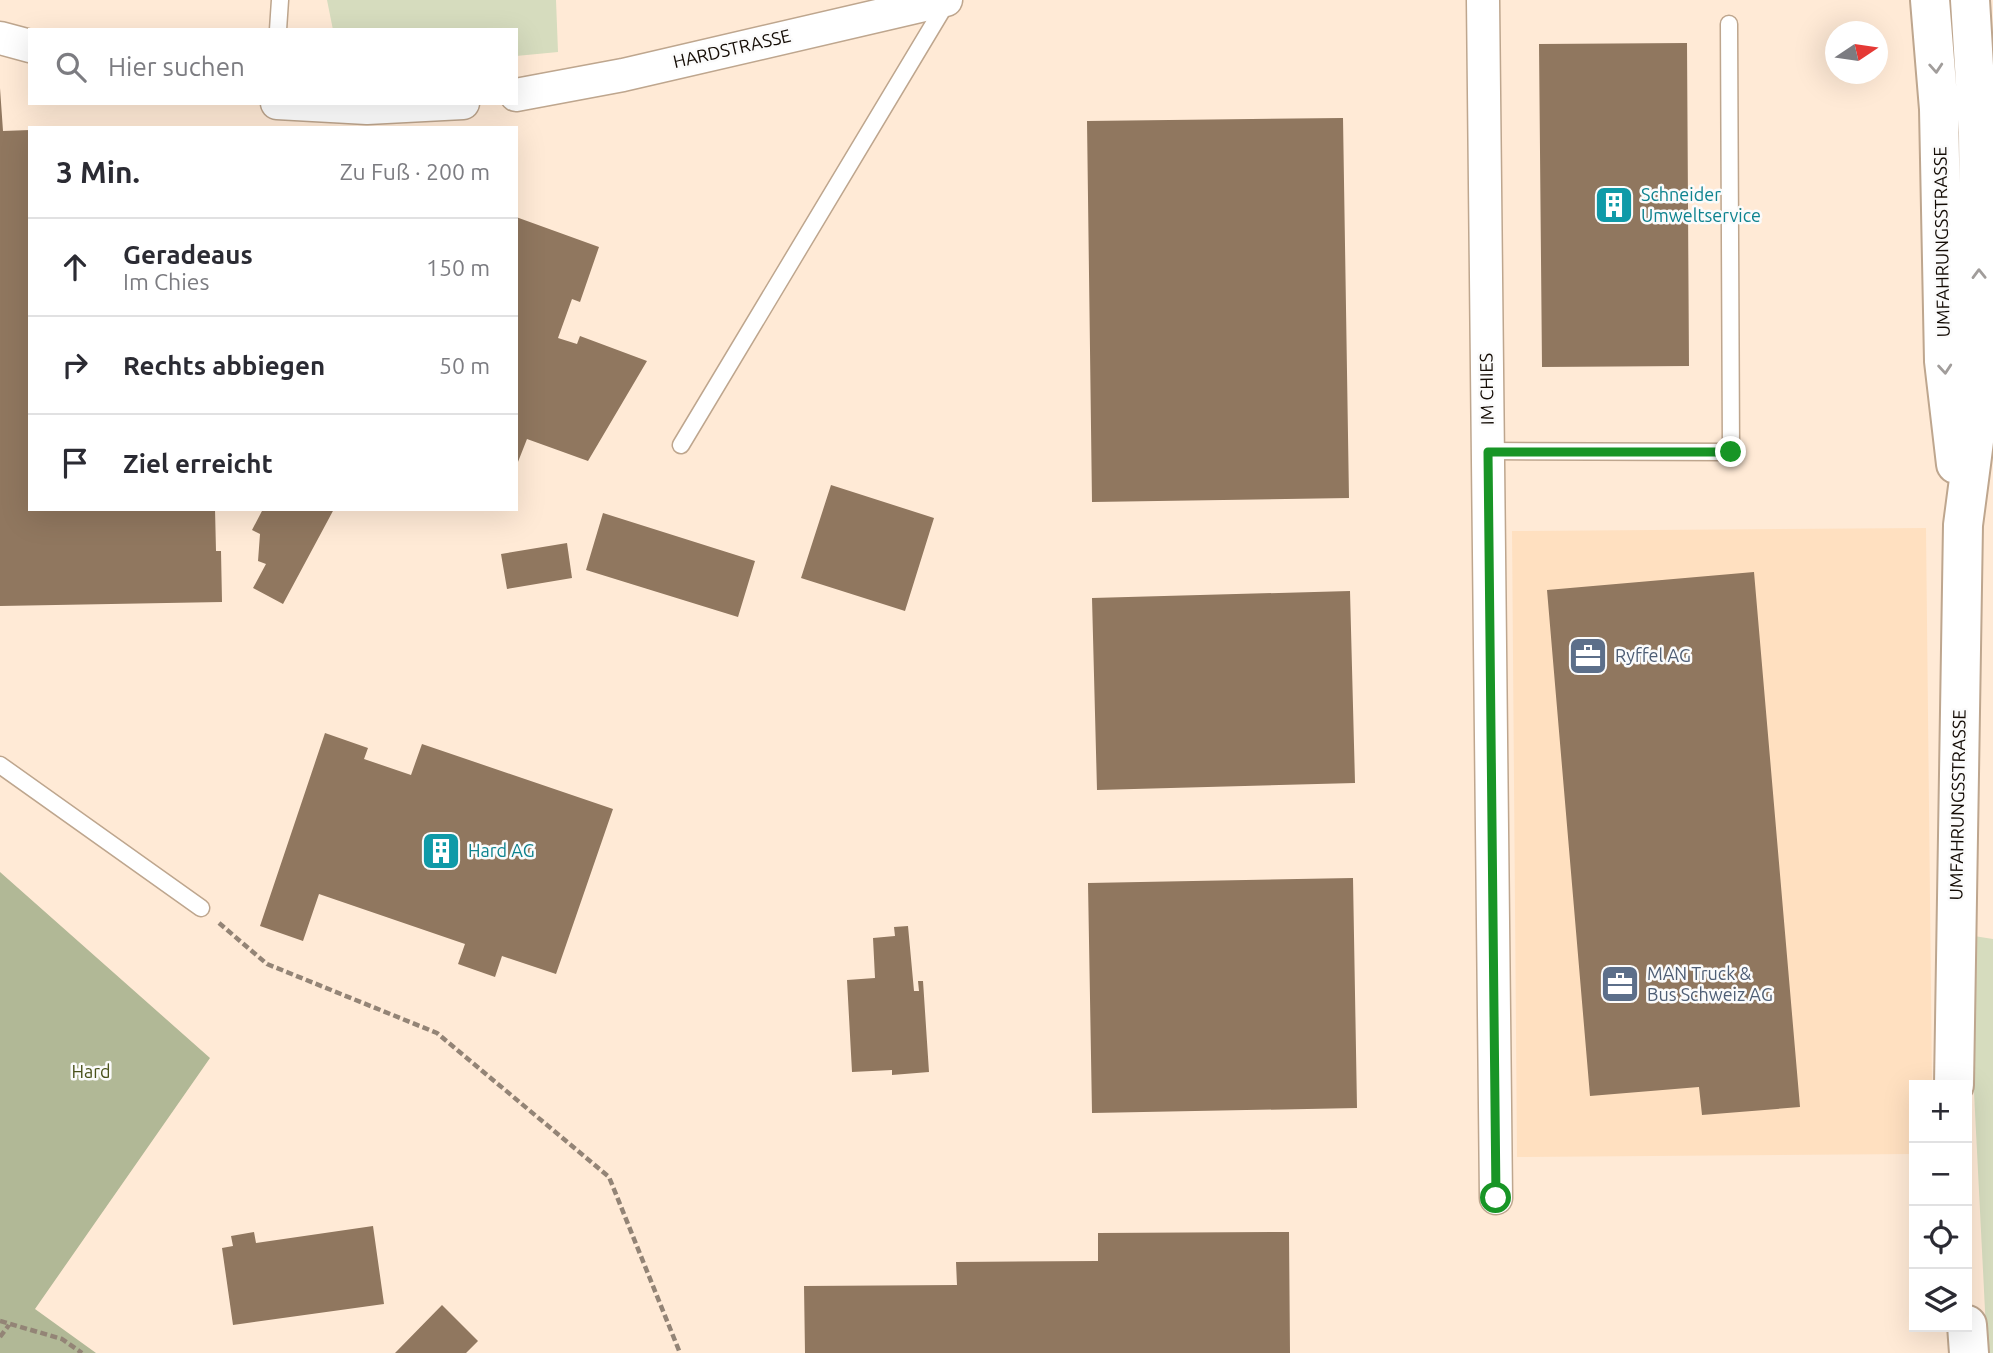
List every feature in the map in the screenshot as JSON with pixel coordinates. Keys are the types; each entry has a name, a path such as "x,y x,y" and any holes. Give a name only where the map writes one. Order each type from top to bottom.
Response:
{"main road":[{"name":"UMFAHRUNGSSTRASSE","path":"1930,0 1939,109 1944,361 1963,525"},
{"name":"UMFAHRUNGSSTRASSE","path":"1954,1080 1963,525 1979,403 1980,342 1978,132 1970,0"},
{"path":"1968,1332 1969,1353"}],"street":[{"name":"HARDSTRASSE","path":"518,95 623,75 947,0"},
{"name":"IM CHIES","path":"1483,0 1496,1198"},
{"path":"0,38 28,45"},
{"path":"313,105 367,108 425,105"}],"lane":[{"path":"278,28 280,0"},
{"path":"681,445 947,0"},
{"path":"1488,452 1731,452 1729,24"},
{"path":"0,765 201,908"}],"path":[{"path":"201,908 267,964 437,1033 608,1177 680,1353"},
{"path":"0,1321 62,1339 82,1353"},
{"path":"0,1336 9,1325"}],"shaded area":[{"path":"1926,528 1932,1080 1909,1080 1909,1154 1517,1157 1512,531"}],"green space":[{"path":"327,0 556,0 558,52 518,56 518,28 333,28"},
{"name":"Hard","path":"0,872 210,1058 35,1309 96,1353 0,1353"},
{"path":"1974,936 1993,939 1993,1353 1989,1353 1986,1330 1973,1072"}],"building":[{"name":"Schneider Umweltservice","path":"1687,43 1689,366 1542,367 1539,44"},
{"path":"0,88 3,131 28,130 28,511 215,511 216,551 221,551 222,602 0,606"},
{"path":"1343,118 1349,498 1092,502 1087,121"},
{"path":"518,218 599,247 580,302 572,299 558,338 577,344 580,336 647,361 588,461 527,439 518,462"},
{"path":"831,485 934,518 905,611 801,578"},
{"path":"262,511 333,511 283,604 253,588 266,564 258,561 260,534 252,530"},
{"path":"603,513 755,561 738,617 586,570"},
{"path":"567,543 572,578 507,589 501,554"},
{"path":"1754,572 1800,1107 1702,1115 1699,1087 1590,1096 1547,590"},
{"path":"1350,591 1355,783 1097,790 1092,598"},
{"name":"Hard AG","path":"325,733 368,748 364,759 411,775 422,744 613,809 556,974 502,956 495,977 458,964 465,944 319,894 303,941 260,926"},
{"path":"1353,878 1357,1108 1092,1113 1088,883"},
{"path":"908,926 914,991 919,991 918,981 923,981 929,1072 892,1075 892,1070 852,1072 847,980 875,978 873,938 895,936 894,927"},
{"path":"373,1226 384,1304 233,1325 222,1248 233,1246 231,1236 254,1232 256,1243"},
{"path":"1289,1232 1290,1353 805,1353 804,1286 957,1285 956,1262 1098,1261 1098,1233"},
{"path":"442,1305 478,1341 466,1353 395,1353"}],"place":[{"name":"Schneider Umweltservice","path":"1614,205"},
{"name":"Ryffel AG","path":"1588,656"},
{"name":"Hard AG","path":"441,851"},
{"name":"MAN Truck & Bus Schweiz AG","path":"1620,984"}],"route":[{"path":"1496,1198 1488,452 1731,452"}]}
